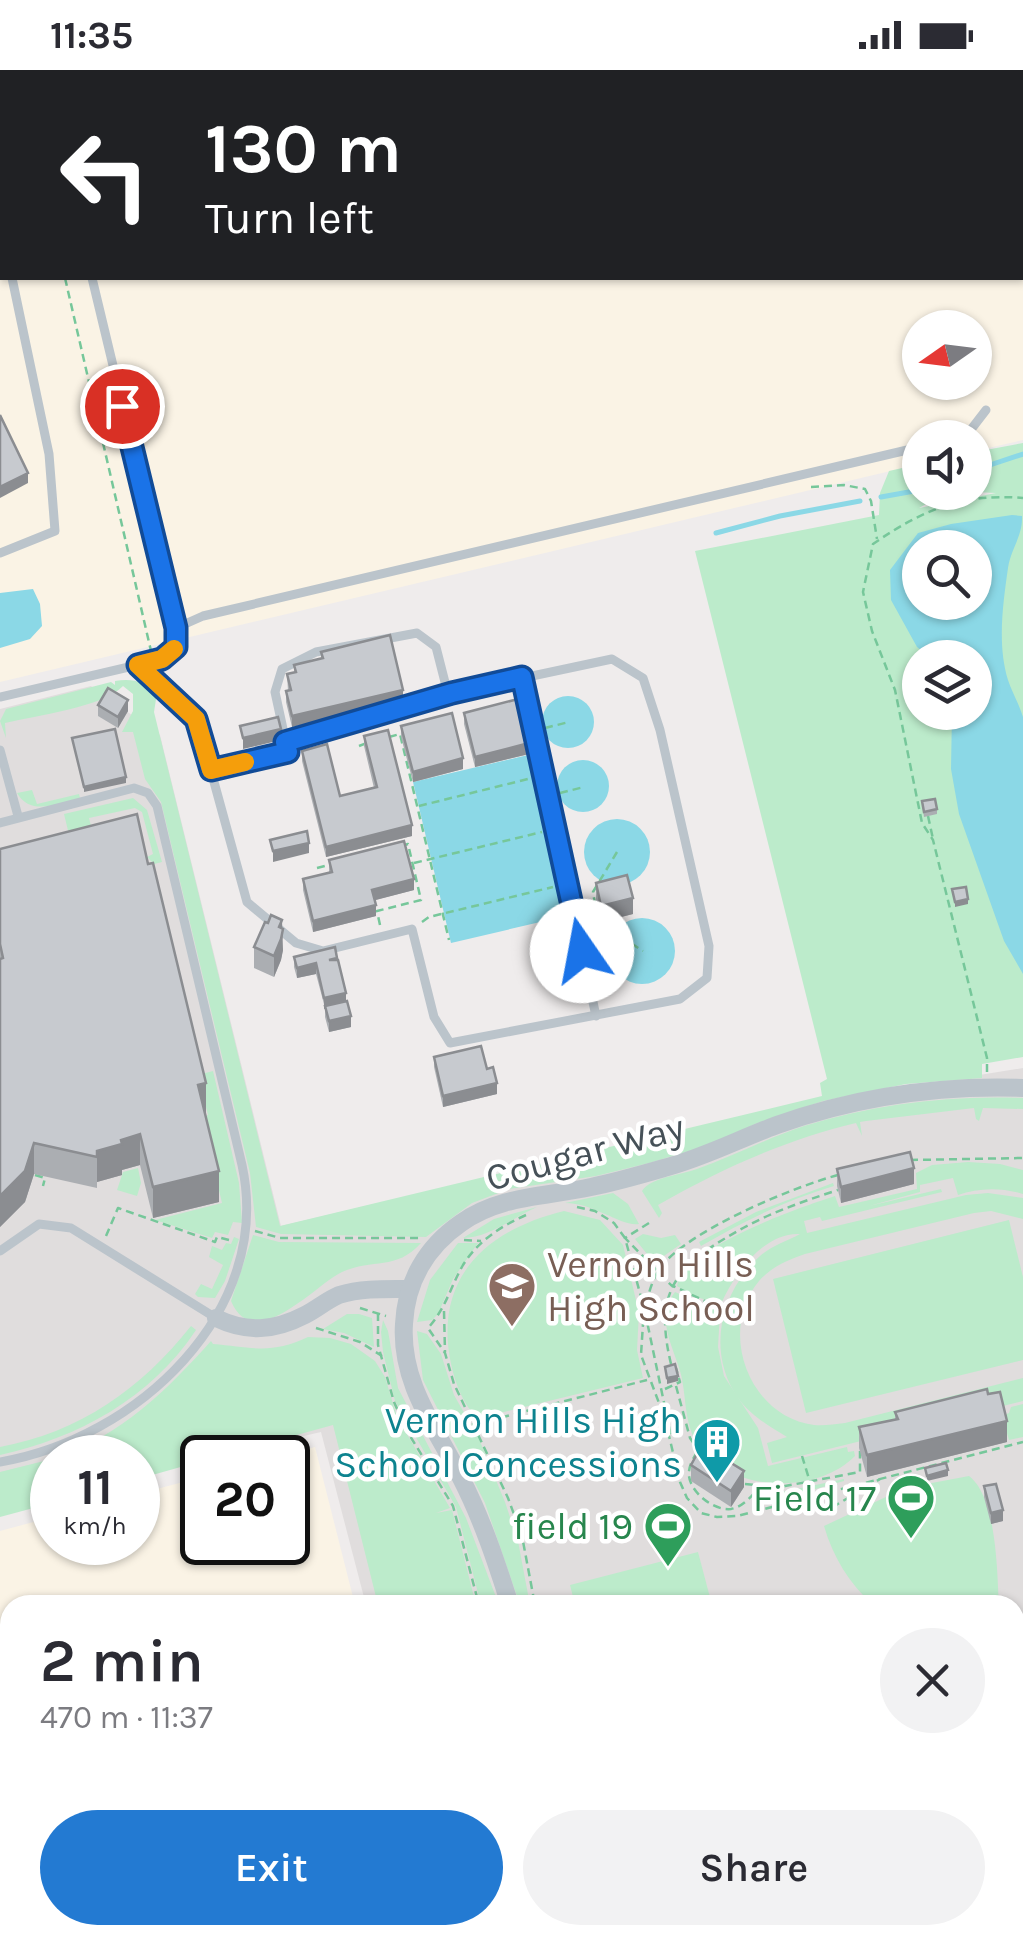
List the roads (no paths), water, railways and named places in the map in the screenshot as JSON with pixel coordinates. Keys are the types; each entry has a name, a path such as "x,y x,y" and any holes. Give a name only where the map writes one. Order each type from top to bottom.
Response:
{"street":[{"name":"Cougar Way","path":"507,1595 480,1519 409,1377 404,1333 409,1289 418,1268 440,1239 493,1205 526,1196 588,1188 669,1167 826,1110 918,1091 1023,1088"},
{"path":"216,1318 238,1328 273,1329 334,1297 359,1290 409,1289"}],"lane":[{"path":"0,553 55,530 50,454 12,280"},
{"path":"0,697 162,659 176,647 176,628 92,280"},
{"path":"978,420 986,410"},
{"path":"176,628 203,616 902,451"},
{"path":"211,770 288,752 275,692 282,668 316,652 417,632 436,648 448,694"},
{"path":"138,665 196,719 248,902 296,943 323,950 412,929 434,1017 450,1043 680,999 707,978 710,946 660,730 642,678 612,659 448,694 285,742"},
{"path":"522,677 596,1016"},
{"path":"0,750 18,816"},
{"path":"0,823 134,788 148,793 157,806 248,1191 248,1229 228,1294 216,1318 167,1377 132,1407 82,1437 49,1451 0,1462"},
{"path":"0,1252 39,1224 64,1226 216,1318"}],"water":[{"path":"1022,516 1008,568 1002,638 1008,680 1023,717 1023,974 1004,941 959,814 951,769 952,730 992,730 992,640 913,640 902,620 992,620 992,530 929,530"},
{"path":"902,554 902,620 891,600 890,570"},
{"path":"33,589 40,604 42,626 30,639 0,648 0,593"},
{"path":"568,696 586,704 594,722 586,740 568,748 550,740 542,722 550,704"},
{"path":"528,755 566,916 451,943 413,782"},
{"path":"583,760 601,768 609,786 601,804 583,812 565,804 557,786 565,768"},
{"path":"617,819 641,828 650,852 641,876 617,885 593,876 584,852 593,828"},
{"path":"642,918 666,927 675,951 666,975 642,984 618,975 609,951 618,927"}],"waterway":[{"path":"992,464 1023,454"},
{"path":"881,497 902,493"},
{"path":"716,533 860,501"}],"place":[{"name":"Vernon Hills High School","path":"512,1328"},
{"name":"Vernon Hills High School Concessions","path":"717,1484"},
{"name":"Field 17","path":"911,1540"},
{"name":"field 19","path":"668,1568"}]}
